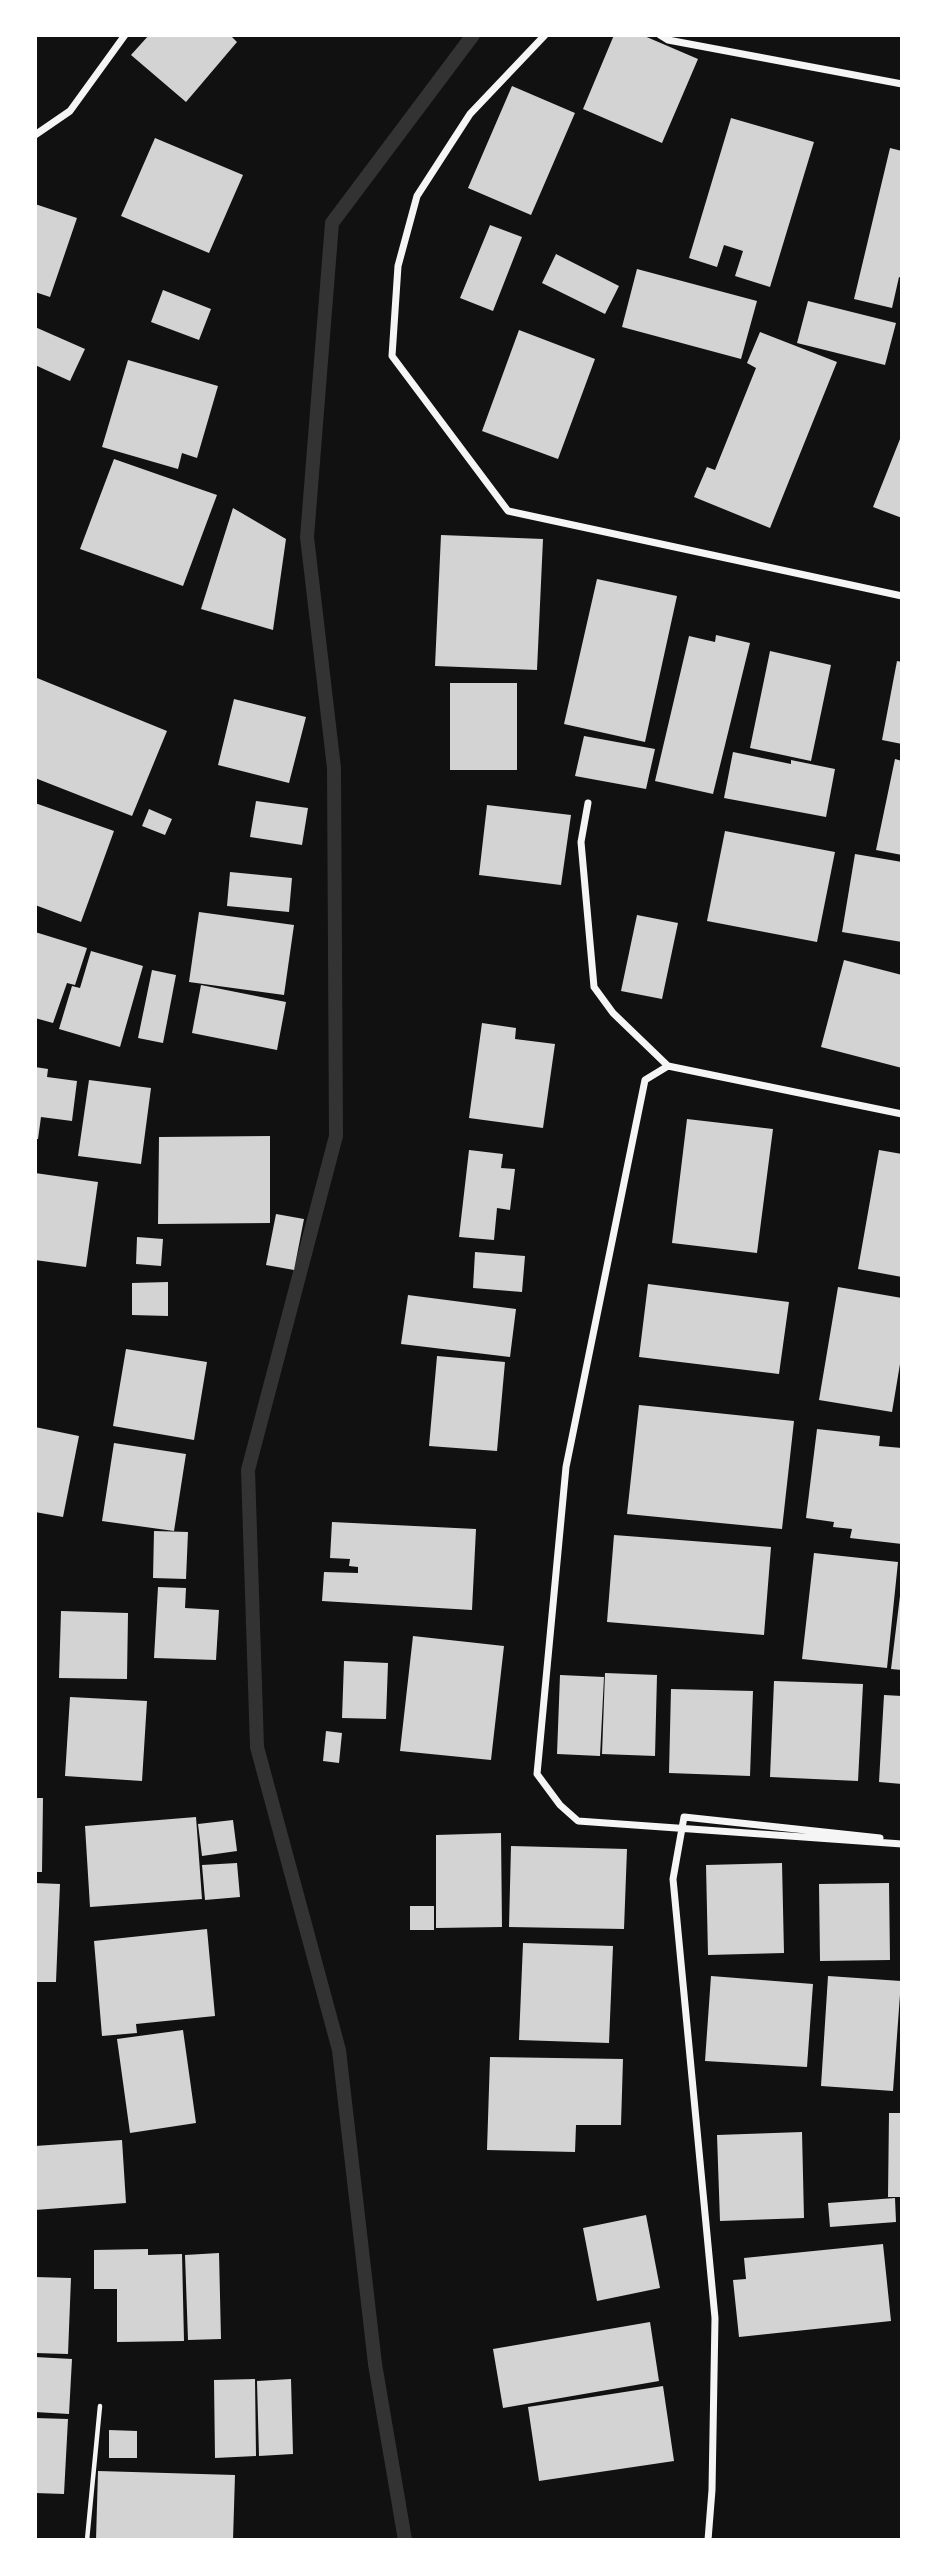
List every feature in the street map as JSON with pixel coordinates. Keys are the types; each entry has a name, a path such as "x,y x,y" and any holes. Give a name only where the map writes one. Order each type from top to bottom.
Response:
{"street":[{"path":"35,135 70,111 125,35"},
{"path":"545,35 470,114 416,197 398,266 392,356 508,512 902,596"},
{"path":"660,35 668,40 902,84"},
{"path":"588,803 581,842 594,987 613,1013 668,1066 902,1114"},
{"path":"668,1066 645,1080 566,1467 537,1774 560,1805 578,1821 902,1842"},
{"path":"708,2540 712,2490 715,2318 673,1879 684,1817 902,1842"}],"path":[{"path":"87,2540 100,2406"}],"building":[{"path":"149,35 230,35 237,42 186,102 131,55"},
{"path":"614,35 642,35 698,59 662,143 583,109"},
{"path":"512,86 575,113 531,215 468,188"},
{"path":"731,118 814,142 770,287 735,276 743,251 724,245 717,267 689,258"},
{"path":"155,138 243,175 209,253 121,216"},
{"path":"890,148 902,151 902,278 899,277 892,308 854,299"},
{"path":"35,204 77,218 50,297 35,292"},
{"path":"490,225 522,237 493,311 460,298"},
{"path":"556,254 619,286 605,314 542,283"},
{"path":"637,269 757,301 741,359 622,327"},
{"path":"163,290 211,309 199,340 151,322"},
{"path":"808,301 896,323 885,365 797,343"},
{"path":"35,327 85,349 70,381 35,365"},
{"path":"519,330 595,359 558,459 482,431"},
{"path":"760,332 837,362 770,528 694,497 707,467 715,470 756,368 747,363"},
{"path":"128,360 218,386 197,458 182,453 178,469 102,447"},
{"path":"902,434 902,518 873,507"},
{"path":"114,459 217,495 183,586 80,549"},
{"path":"233,508 286,539 273,630 201,609"},
{"path":"441,535 543,539 537,670 435,666"},
{"path":"597,579 677,596 645,742 564,724"},
{"path":"716,635 750,643 713,794 655,781 689,636 715,642"},
{"path":"770,651 831,665 811,761 750,748"},
{"path":"897,661 902,662 902,744 882,740"},
{"path":"37,678 167,731 132,816 35,778"},
{"path":"450,683 517,683 517,770 450,770"},
{"path":"234,699 306,717 289,783 218,765"},
{"path":"584,736 655,749 646,789 575,776"},
{"path":"733,752 791,764 791,760 835,769 826,817 724,798"},
{"path":"895,759 902,761 902,855 876,850"},
{"path":"256,801 308,808 302,845 250,837"},
{"path":"35,803 114,831 81,922 35,905"},
{"path":"487,805 571,815 561,885 479,875"},
{"path":"149,809 172,819 165,835 142,826"},
{"path":"725,831 835,852 817,942 707,921"},
{"path":"855,854 902,862 902,942 842,932"},
{"path":"230,872 292,878 289,912 227,906"},
{"path":"199,912 294,925 284,995 189,982"},
{"path":"637,915 678,923 662,999 621,991"},
{"path":"35,932 87,948 75,985 67,983 53,1023 35,1018"},
{"path":"91,951 143,966 120,1047 59,1029 72,986 80,988"},
{"path":"844,960 902,975 902,1068 821,1047"},
{"path":"152,970 176,975 163,1043 138,1038"},
{"path":"201,985 286,1002 277,1050 192,1033"},
{"path":"482,1023 516,1028 515,1039 555,1044 543,1128 469,1118"},
{"path":"35,1067 48,1069 47,1077 77,1081 72,1121 41,1117 38,1139 35,1139"},
{"path":"89,1080 151,1088 141,1164 78,1156"},
{"path":"687,1119 773,1129 757,1253 672,1243"},
{"path":"270,1136 270,1223 158,1224 159,1137"},
{"path":"469,1150 503,1154 501,1168 515,1169 510,1210 497,1208 494,1240 459,1237"},
{"path":"879,1150 902,1154 902,1277 858,1269"},
{"path":"35,1173 98,1182 86,1267 35,1260"},
{"path":"276,1214 304,1219 294,1270 266,1265"},
{"path":"137,1237 163,1239 161,1266 136,1264"},
{"path":"475,1252 525,1256 522,1292 473,1288"},
{"path":"168,1282 168,1316 132,1315 132,1283"},
{"path":"648,1284 789,1302 779,1374 639,1357"},
{"path":"838,1287 902,1298 902,1352 892,1412 819,1400"},
{"path":"408,1295 516,1309 510,1357 401,1344"},
{"path":"126,1349 207,1362 194,1440 113,1426"},
{"path":"437,1356 505,1362 497,1451 429,1446"},
{"path":"639,1405 794,1421 782,1529 627,1514"},
{"path":"35,1427 79,1436 63,1517 35,1512"},
{"path":"817,1429 880,1436 879,1446 902,1448 902,1544 850,1538 852,1529 833,1527 834,1522 806,1518"},
{"path":"114,1443 186,1454 174,1531 102,1521"},
{"path":"332,1522 476,1529 472,1610 322,1601 324,1572 358,1573 358,1567 349,1566 350,1559 330,1558"},
{"path":"154,1531 188,1532 186,1579 153,1578"},
{"path":"614,1535 771,1547 764,1635 607,1622"},
{"path":"814,1553 898,1562 887,1668 802,1659"},
{"path":"158,1587 186,1588 185,1608 219,1610 216,1660 154,1658"},
{"path":"902,1596 902,1670 891,1669"},
{"path":"61,1611 128,1613 127,1679 59,1678"},
{"path":"413,1636 504,1646 491,1760 400,1751"},
{"path":"344,1661 388,1663 386,1719 342,1718"},
{"path":"605,1673 657,1675 655,1756 602,1754"},
{"path":"560,1675 604,1677 600,1756 557,1754"},
{"path":"774,1681 863,1684 858,1781 770,1777"},
{"path":"671,1689 753,1691 750,1776 669,1773"},
{"path":"884,1695 902,1696 902,1784 879,1782"},
{"path":"70,1697 147,1701 142,1781 65,1776"},
{"path":"326,1731 342,1733 339,1763 323,1761"},
{"path":"35,1798 43,1798 42,1872 35,1872"},
{"path":"196,1817 202,1899 90,1907 85,1826"},
{"path":"233,1820 237,1851 202,1856 198,1824"},
{"path":"501,1833 502,1927 436,1928 436,1835"},
{"path":"511,1846 627,1849 624,1929 509,1927"},
{"path":"237,1863 240,1897 205,1900 202,1865"},
{"path":"782,1863 784,1953 708,1955 706,1865"},
{"path":"35,1883 60,1884 56,1982 35,1982"},
{"path":"889,1883 890,1960 820,1961 819,1884"},
{"path":"410,1906 434,1906 434,1930 410,1930"},
{"path":"207,1929 215,2016 136,2024 137,2033 102,2036 94,1941"},
{"path":"523,1943 613,1946 609,2043 519,2040"},
{"path":"711,1976 813,1984 807,2067 705,2061"},
{"path":"828,1976 901,1981 893,2091 821,2086"},
{"path":"183,2030 196,2123 130,2133 117,2039"},
{"path":"490,2057 623,2059 621,2125 576,2125 575,2152 487,2150"},
{"path":"889,2113 902,2113 902,2197 888,2197"},
{"path":"802,2132 804,2218 720,2221 717,2135"},
{"path":"122,2140 126,2203 35,2210 35,2146"},
{"path":"895,2198 896,2222 830,2227 828,2203"},
{"path":"646,2215 660,2288 597,2301 583,2228"},
{"path":"883,2244 891,2321 739,2337 733,2280 746,2279 744,2258"},
{"path":"148,2249 148,2255 182,2254 184,2341 117,2342 117,2289 94,2289 94,2250"},
{"path":"219,2253 221,2339 188,2340 185,2255"},
{"path":"35,2277 71,2278 68,2354 35,2353"},
{"path":"650,2322 659,2381 503,2408 493,2349"},
{"path":"35,2357 72,2359 69,2414 35,2412"},
{"path":"255,2379 256,2456 215,2458 214,2380"},
{"path":"291,2379 293,2454 259,2456 257,2381"},
{"path":"663,2386 674,2461 539,2481 528,2407"},
{"path":"35,2418 68,2419 64,2494 35,2493"},
{"path":"109,2430 137,2431 137,2458 109,2458"},
{"path":"98,2471 235,2475 233,2540 96,2540"}],"waterway":[{"path":"405,2540 375,2364 339,2050 257,1747 248,1470 336,1136 334,768 307,537 332,223 473,35"}]}
